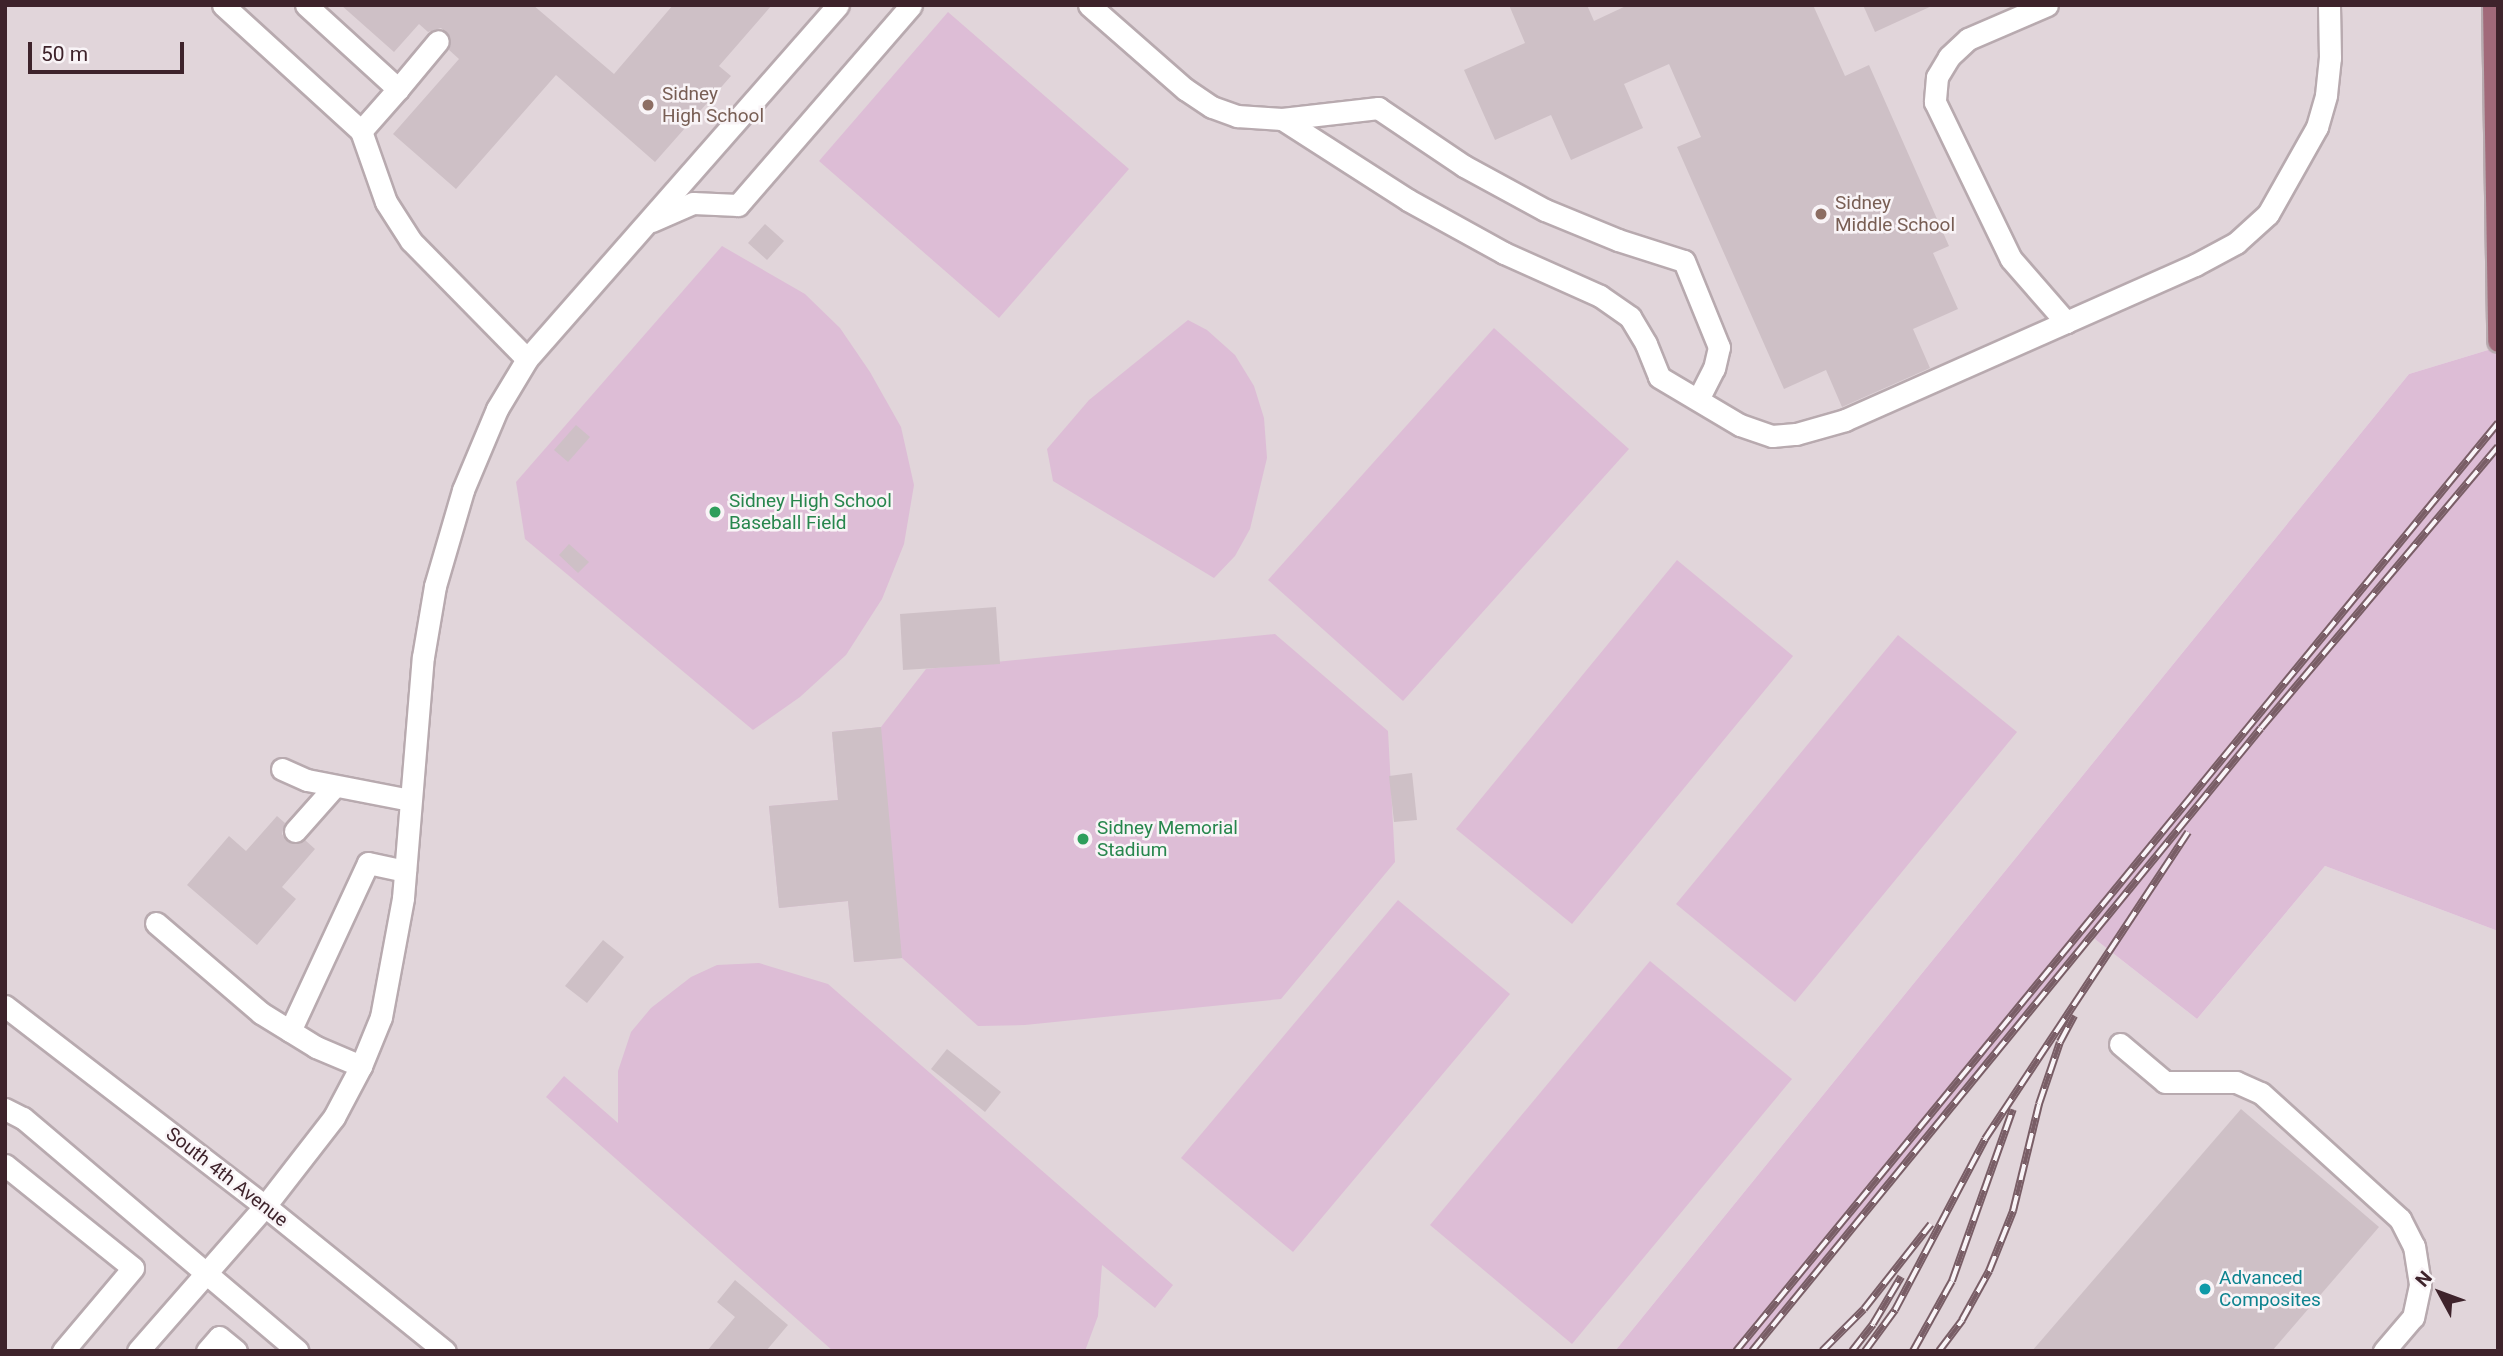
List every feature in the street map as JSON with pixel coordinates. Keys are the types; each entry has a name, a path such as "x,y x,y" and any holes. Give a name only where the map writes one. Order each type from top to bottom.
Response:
{"main road":[{"path":"2493,5 2498,341"}],"street":[{"path":"223,5 360,131 386,202 411,241 527,359"},
{"path":"306,5 398,89"},
{"path":"138,1351 265,1206 334,1117 361,1066 381,1017 390,978 405,871 423,657 445,545 463,490 497,409 527,359 838,5"},
{"path":"646,223 693,203 738,205 911,5"},
{"path":"1089,5 1185,89 1212,107 1237,116 1282,119 1378,108 1464,166 1545,210 1618,240 1684,261 1719,347 1714,368 1698,399"},
{"path":"2047,5 1968,38 1948,57 1937,77 1935,102 2011,260 2066,322"},
{"path":"1282,119 1408,200 1504,253 1600,296 1630,317 1646,344 1659,377 1740,425 1772,436 1796,434 1845,420 2194,265 2236,243 2268,214 2317,127 2326,95 2330,58 2329,5"},
{"path":"360,131 439,41"},
{"path":"282,769 307,780 410,800"},
{"path":"295,831 335,786"},
{"path":"290,1031 368,863 405,871"},
{"path":"156,923 261,1013 316,1047 361,1066"},
{"name":"South 4th Avenue","path":"5,1006 265,1206 445,1351"},
{"path":"2120,1044 2165,1082 2236,1082 2261,1093 2400,1219 2414,1246 2420,1284 2413,1317 2384,1351"},
{"path":"5,1109 23,1118 298,1351"},
{"path":"5,1165 133,1268 63,1351"},
{"path":"207,1351 219,1337 236,1351"}],"shaded area":[{"path":"5,5 2493,5 2498,347 2409,374 1615,1351 5,1351"},
{"path":"948,12 1129,169 999,318 819,161"},
{"name":"Sidney High School Baseball Field","path":"722,246 805,294 840,328 870,372 901,427 914,485 904,544 882,599 846,655 800,697 753,730 525,539 516,482"},
{"path":"1188,320 1207,330 1235,355 1254,386 1264,418 1267,458 1250,529 1235,556 1214,578 1053,481 1047,449 1089,400"},
{"path":"1494,328 1629,449 1403,701 1268,580"},
{"path":"2498,347 2498,931 2325,866 2197,1019 2091,936 1752,1351 1615,1351 2409,374"},
{"path":"1677,560 1793,656 1572,924 1456,829"},
{"name":"Sidney Memorial Stadium","path":"1275,634 1388,731 1395,862 1281,999 1025,1025 978,1026 902,958 854,962 848,901 779,908 769,806 838,800 832,732 881,727 926,669"},
{"path":"1898,635 2017,732 1795,1002 1676,904"},
{"path":"2325,866 2498,931 2498,1351 1752,1351 2091,936 2197,1019"},
{"path":"1398,900 1510,994 1293,1252 1181,1158"},
{"path":"1650,961 1792,1079 1572,1344 1430,1225"},
{"path":"759,963 828,984 1173,1285 1155,1308 1102,1265 1098,1316 1085,1351 833,1351 546,1097 564,1076 618,1123 618,1071 631,1032 651,1008 691,977 717,965"}],"building":[{"name":"Sidney High School","path":"341,5 533,5 614,74 673,5 772,5 719,66 731,76 655,162 556,75 456,189 393,134 459,59 448,49 450,36 441,28 428,32 419,24 394,52"},
{"name":"Sidney Middle School","path":"1509,5 1587,5 1594,21 1628,5 1813,5 1845,76 1869,65 1949,246 1933,253 1958,309 1913,329 1930,368 1842,407 1826,370 1784,389 1677,147 1701,137 1669,64 1624,84 1643,128 1571,160 1551,115 1495,140 1464,70 1525,43"},
{"path":"1863,5 1934,5 1875,32"},
{"path":"765,224 784,241 767,260 748,243"},
{"path":"576,425 590,437 568,462 554,450"},
{"path":"569,544 589,562 578,573 559,555"},
{"path":"996,607 1000,664 903,670 900,614"},
{"path":"881,727 902,958 854,962 848,901 779,908 769,806 838,800 832,732"},
{"path":"1412,773 1417,820 1394,822 1389,776"},
{"path":"277,816 285,823 282,834 287,841 298,844 305,840 315,849 282,887 296,899 257,945 187,885 229,836 246,851"},
{"path":"603,940 624,957 587,1003 565,986"},
{"path":"947,1049 1001,1092 985,1112 931,1069"},
{"name":"Advanced Composites","path":"2241,1109 2379,1227 2272,1351 2032,1351"},
{"path":"735,1280 788,1325 766,1351 707,1351 735,1317 717,1302"}],"railway":[{"path":"1736,1351 2498,423"},
{"path":"1752,1351 2261,728 2498,447"},
{"path":"1865,1351 1895,1310 1985,1139 2188,832"},
{"path":"1939,1351 1962,1320 1989,1271 2013,1211 2039,1104 2060,1042 2074,1016"},
{"path":"1913,1351 1952,1281 2013,1109"},
{"path":"1822,1351 1864,1309 1931,1224"},
{"path":"1852,1351 1873,1324 1901,1277"}],"place":[{"name":"Sidney High School","path":"648,105"},
{"name":"Sidney Middle School","path":"1821,214"},
{"name":"Sidney High School Baseball Field","path":"715,512"},
{"name":"Sidney Memorial Stadium","path":"1083,839"},
{"name":"Advanced Composites","path":"2205,1289"}]}
